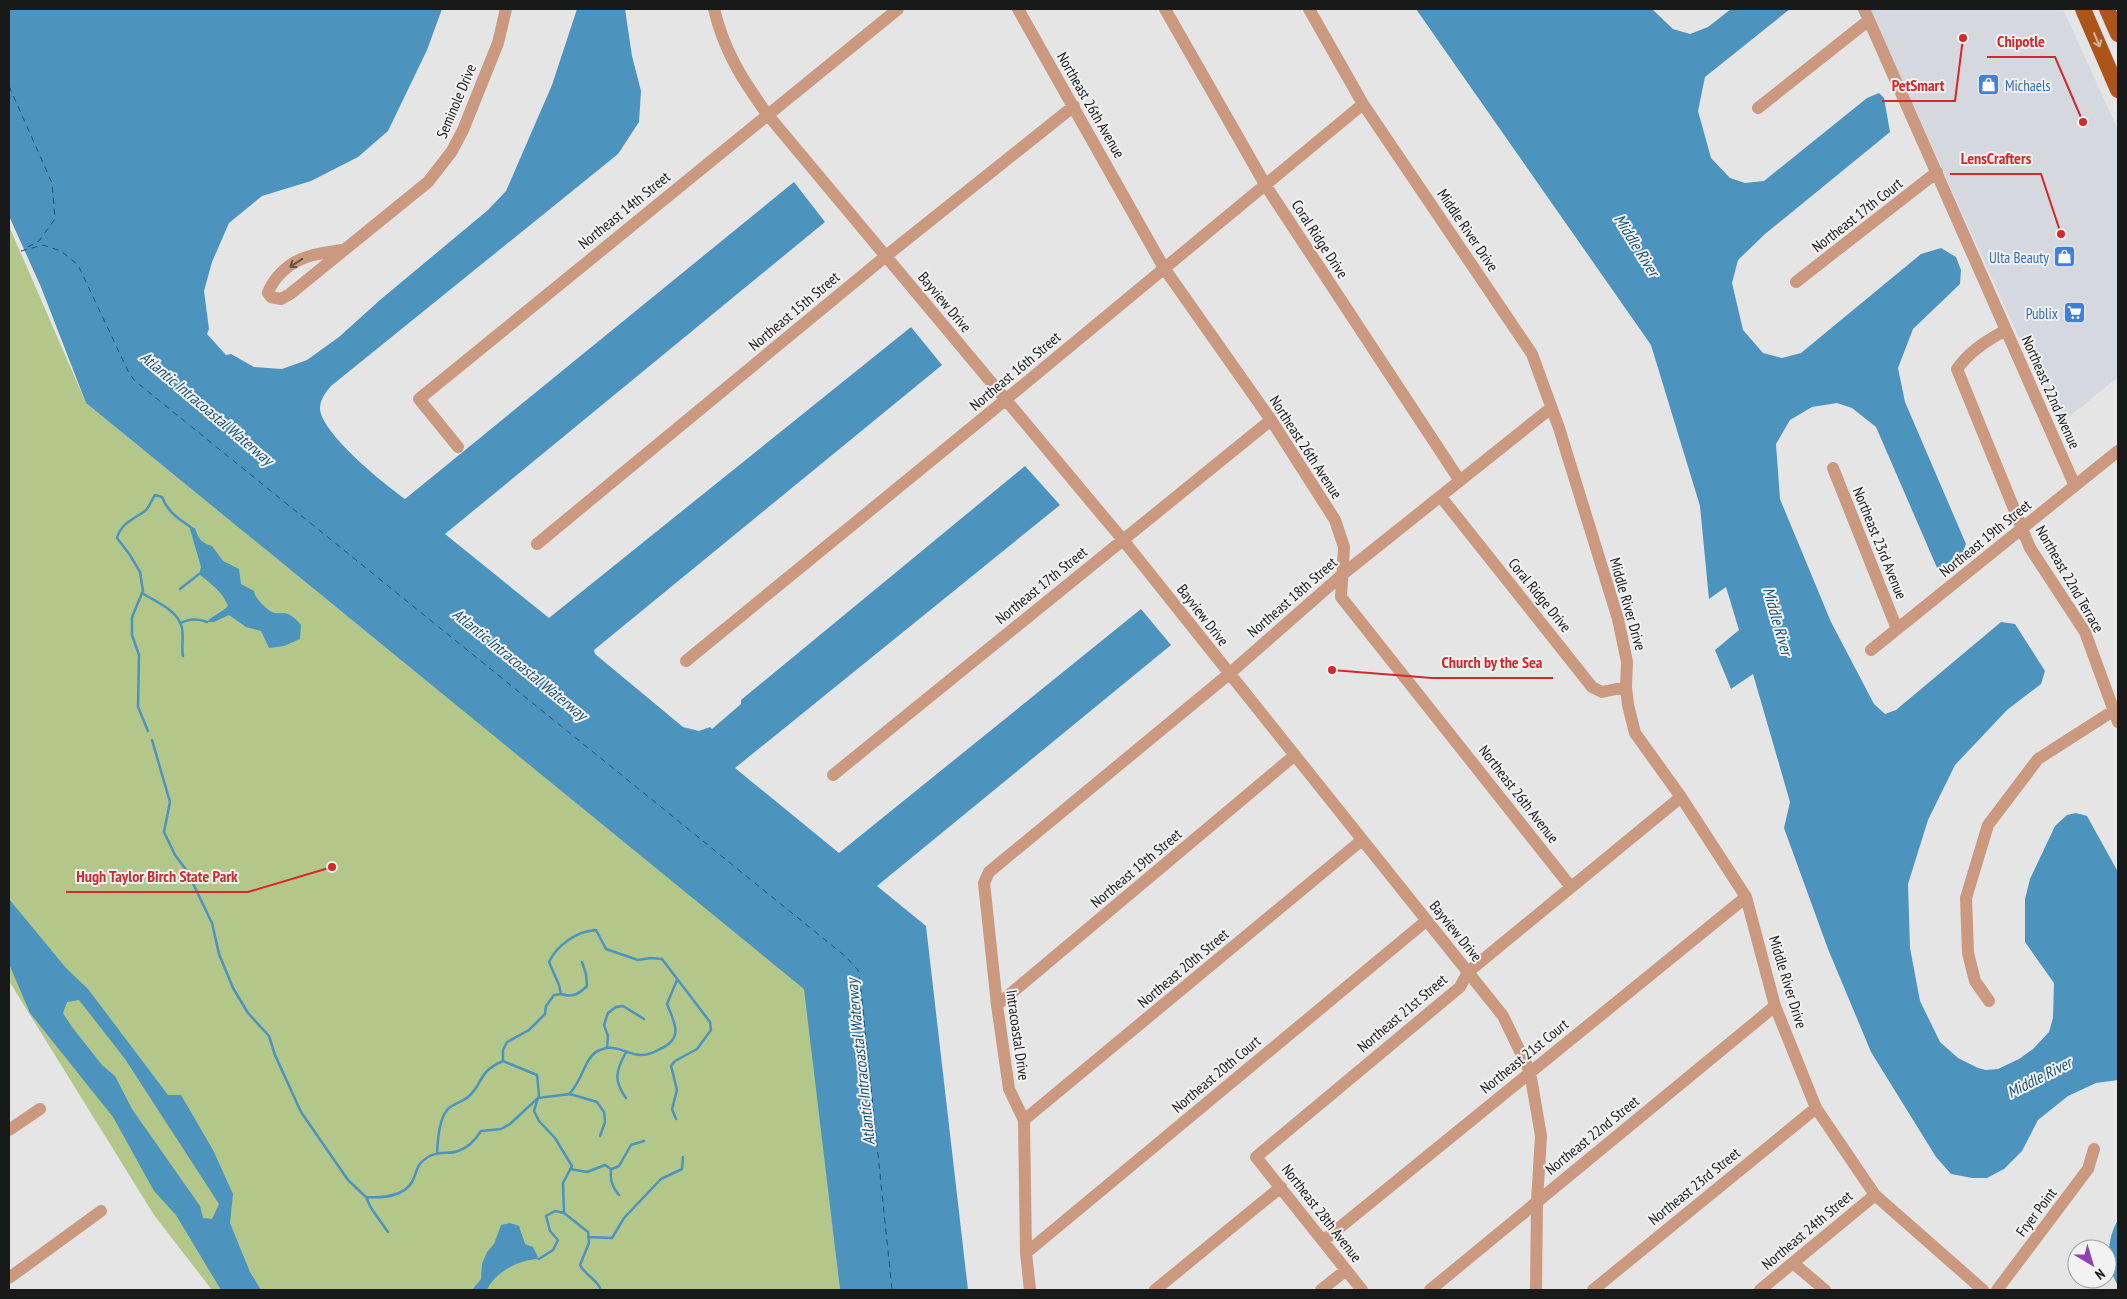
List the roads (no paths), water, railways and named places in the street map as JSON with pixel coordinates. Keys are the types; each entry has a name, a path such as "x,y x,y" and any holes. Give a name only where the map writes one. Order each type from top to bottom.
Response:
{"main road":[{"path":"2083,9 2118,90"},
{"path":"2107,9 2118,34"}],"street":[{"name":"Seminole Drive","path":"342,250 304,258 282,272 270,285 268,292 275,299 281,299 290,294 428,182 452,151 463,130 498,43 506,9"},
{"name":"Bayview Drive","path":"714,9 725,44 739,75 767,114 1123,540 1228,674 1503,1016 1530,1072 1542,1136 1537,1201 1536,1290"},
{"name":"Northeast 14th Street","path":"458,447 419,399 898,9"},
{"name":"Northeast 26th Avenue","path":"1018,9 1164,268 1271,420 1334,520 1344,547 1341,597 1571,887"},
{"name":"Coral Ridge Drive","path":"1164,9 1266,186 1460,481"},
{"name":"Middle River Drive","path":"1309,9 1363,104 1532,354 1559,428 1618,619 1627,662 1626,687 1628,705 1635,733 1681,797 1746,897 1775,1006 1816,1108 1875,1195 1983,1290"},
{"path":"1758,108 1866,15"},
{"name":"Northeast 22nd Avenue","path":"1866,15 2075,486"},
{"name":"Northeast 16th Street","path":"686,661 1006,400 1363,104"},
{"name":"Northeast 15th Street","path":"537,544 886,256 1074,106"},
{"name":"Northeast 17th Court","path":"1796,282 1937,172"},
{"name":"Northeast 22nd Terrace","path":"2006,330 1980,344 1966,356 1957,369 2030,548 2085,632 2116,716"},
{"name":"Northeast 18th Street","path":"989,872 1228,674 1343,574 1551,408"},
{"name":"Northeast 17th Street","path":"833,775 1271,420"},
{"name":"Northeast 19th Street","path":"1871,650 2118,450"},
{"name":"Northeast 23rd Avenue","path":"1833,468 1897,629"},
{"name":"Coral Ridge Drive","path":"1441,497 1592,686 1602,692 1626,687"},
{"path":"1989,1000 1975,981 1968,953 1966,898 1988,825 2038,759 2116,716"},
{"name":"Northeast 19th Street","path":"997,1005 1295,756"},
{"name":"Northeast 21st Street","path":"1256,1157 1460,987 1468,972 1681,797"},
{"name":"Northeast 20th Street","path":"1024,1120 1362,840"},
{"name":"Intracoastal Drive","path":"989,872 984,883 997,1005 1009,1089 1024,1120 1026,1253 1030,1290"},
{"name":"Northeast 21st Court","path":"1323,1241 1746,897"},
{"name":"Northeast 20th Court","path":"1026,1253 1426,921"},
{"name":"Northeast 22nd Street","path":"1430,1290 1775,1006"},
{"name":"Northeast 23rd Street","path":"1593,1290 1816,1108"},
{"path":"9,1130 40,1109"},
{"name":"Fryer Point","path":"1997,1290 2088,1169 2094,1149"},
{"name":"Northeast 28th Avenue","path":"1256,1157 1362,1290"},
{"path":"1155,1290 1281,1188"},
{"name":"Northeast 24th Street","path":"1760,1290 1875,1195"},
{"path":"9,1278 101,1211"},
{"path":"1793,1263 1825,1290"},
{"path":"1321,1290 1346,1270"}],"water":[{"name":"Atlantic Intracoastal Waterway","path":"9,9 442,9 427,50 388,131 358,157 311,181 262,196 229,223 212,262 204,291 209,329 207,334 226,355 231,354 254,367 282,369 307,360 339,337 380,300 488,210 506,191 552,85 577,9 625,9 632,56 641,91 639,122 618,154 331,386 324,395 320,407 322,417 330,430 354,457 405,499 794,182 825,222 445,534 549,618 911,327 942,365 594,650 595,654 683,727 699,731 710,727 712,729 741,704 741,700 1025,466 1060,505 735,768 839,853 1141,609 1171,645 877,886 926,926 968,1290 840,1290 804,989 86,403 41,287 9,216"},
{"name":"Middle River","path":"1416,9 1652,9 1673,29 1690,34 1708,27 1731,9 1790,9 1705,77 1698,111 1711,158 1730,178 1745,183 1764,181 1867,98 1879,93 1884,98 1890,132 1765,234 1738,260 1732,283 1743,330 1763,353 1782,358 1801,353 1921,254 1941,248 1956,257 1961,270 1960,284 1913,329 1898,368 1905,402 1966,544 1963,552 1938,570 1876,427 1852,408 1837,403 1812,407 1790,420 1776,444 1780,499 1831,622 1874,704 1885,714 1896,710 2001,622 2015,624 2045,671 2041,684 2007,710 1955,765 1928,820 1908,884 1910,948 1920,1001 1940,1042 1958,1058 1978,1068 1986,1070 1998,1069 2019,1059 2033,1049 2049,1032 2053,1018 2054,983 2025,942 2025,899 2030,879 2055,826 2067,815 2076,813 2087,816 2118,872 2118,1080 2096,1083 2068,1096 2038,1120 2022,1151 2004,1169 1987,1178 1972,1178 1951,1174 1936,1157 1871,1052 1828,949 1784,828 1790,802 1753,674 1731,689 1715,650 1739,630 1726,587 1709,599 1700,506 1651,345"},
{"path":"195,528 200,540 212,546 223,561 239,569 241,584 254,591 264,606 274,613 284,613 298,621 301,625 300,639 284,646 269,648 261,631 246,627 229,615 214,622 207,622 228,606 220,592 199,574 201,567 190,529"},
{"path":"9,899 66,968 88,989 168,1095 181,1095 213,1150 233,1194 230,1223 250,1272 261,1290 221,1290 176,1215 154,1191 113,1117 30,1013 9,964","holes":["79,1000 125,1059 219,1204 212,1219 203,1218 200,1206 132,1109 115,1076 102,1065 72,1027 63,1013 67,1002"]},
{"path":"2118,1220 2118,1286 2117,1239 2111,1239"},
{"path":"510,1223 519,1226 525,1244 533,1247 539,1259 524,1261 502,1272 487,1290 472,1290 481,1279 482,1264 487,1252 494,1244 501,1225"}],"waterway":[{"path":"148,731 138,707 139,655 132,635 132,617 143,591 140,572 117,538 128,522 146,510 155,495 162,497 171,512 193,529"},
{"path":"180,589 199,574"},
{"path":"142,593 166,607 180,622 183,631 183,656"},
{"path":"180,623 193,620 207,622"},
{"path":"152,740 170,802 164,832 175,855 187,871 212,923 219,954 233,988 248,1013 269,1036 275,1055 301,1112 348,1180 366,1197 371,1208 388,1232"},
{"path":"503,1061 503,1050 507,1042 529,1030 545,1014 546,1006 554,995 561,994 549,962 557,950 575,936 596,930 606,949 638,960 662,959 710,1022 711,1030 697,1049 675,1061 671,1066 677,1090 672,1109 676,1119"},
{"path":"561,994 569,996 587,986 582,962"},
{"path":"570,1093 578,1082 587,1062 600,1050 611,1048 644,1055 668,1045 676,1030 667,1004 677,980"},
{"path":"607,1048 608,1036 604,1025 608,1013 616,1007 623,1006 644,1019"},
{"path":"626,1052 617,1075 619,1086 626,1098"},
{"path":"503,1061 537,1075 539,1095 534,1111 539,1121 555,1138 572,1166 563,1183 564,1213 588,1232 589,1243 580,1265 601,1290"},
{"path":"437,1152 438,1136 444,1114 452,1106 468,1097 485,1074 494,1065 503,1061"},
{"path":"366,1197 385,1197 403,1191 412,1182 417,1168 428,1157 462,1150 481,1131 501,1129 510,1124 538,1098 570,1094 597,1102 604,1112 605,1122 600,1136"},
{"path":"612,1169 619,1166 631,1145 644,1141"},
{"path":"589,1237 612,1238 624,1218 661,1179 682,1169 683,1157"},
{"path":"570,1169 587,1172 605,1165 611,1169 612,1183 619,1195"},
{"path":"539,1259 553,1250 558,1240 550,1231 546,1216 555,1211 564,1213"}],"place":[{"name":"PetSmart","path":"1963,38"},
{"name":"Michaels","path":"1989,85"},
{"name":"Chipotle","path":"2083,122"},
{"name":"LensCrafters","path":"2061,234"},
{"name":"Ulta Beauty","path":"2065,257"},
{"name":"Publix","path":"2074,313"},
{"name":"Church by the Sea","path":"1332,670"},
{"name":"Hugh Taylor Birch State Park","path":"332,867"}]}
